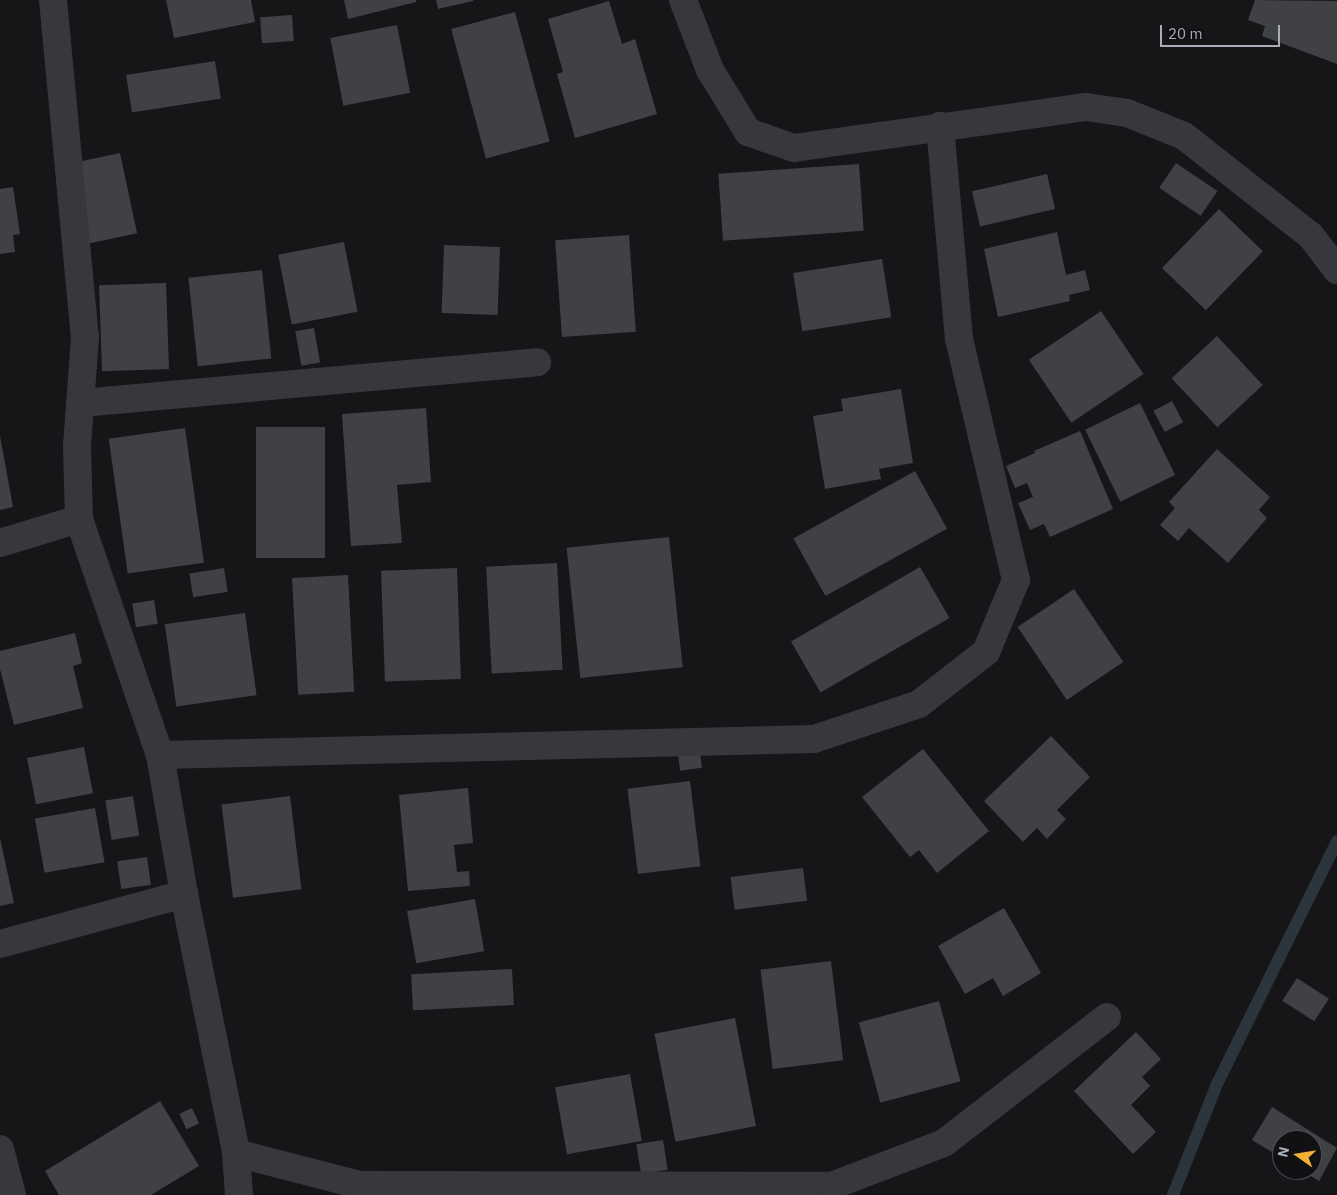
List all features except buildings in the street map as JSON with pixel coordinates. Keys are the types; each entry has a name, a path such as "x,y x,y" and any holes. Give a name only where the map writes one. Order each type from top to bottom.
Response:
{"street":[{"path":"53,0 85,337 77,445 79,519 160,756 184,894 236,1153 239,1195"},
{"path":"682,0 710,70 748,132 794,148 1086,107 1127,113 1184,136 1311,236 1337,270"},
{"path":"160,756 814,739 919,704 986,652 1016,580 959,339 940,126"},
{"path":"80,403 537,362"},
{"path":"0,543 79,519"},
{"path":"0,944 184,894"},
{"path":"236,1153 360,1185 831,1186 944,1143 1106,1017"},
{"path":"0,1149 12,1195"}],"waterway":[{"path":"1173,1195 1217,1084 1337,841"}]}
